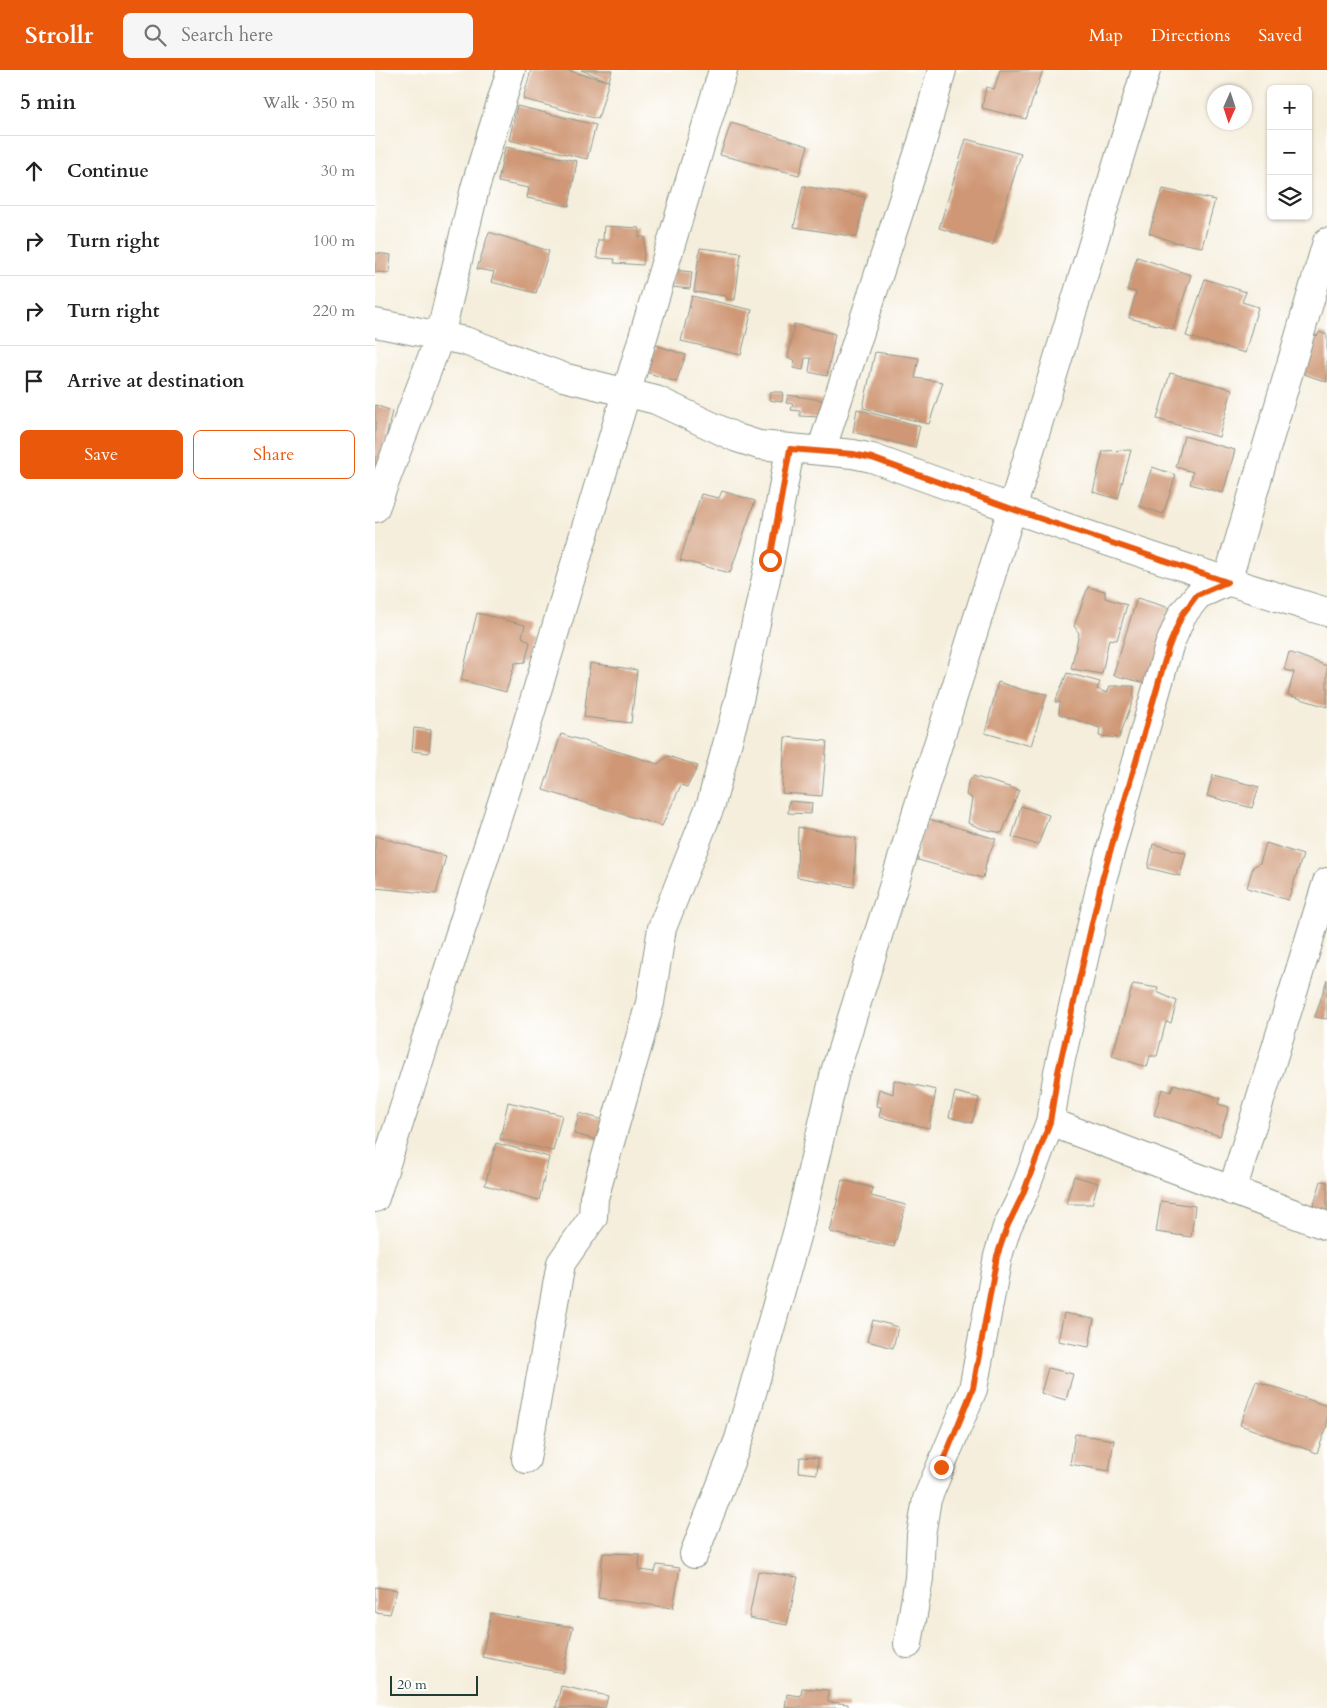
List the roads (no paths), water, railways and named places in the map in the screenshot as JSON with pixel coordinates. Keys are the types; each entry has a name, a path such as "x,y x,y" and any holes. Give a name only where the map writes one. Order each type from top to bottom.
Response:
{"street":[{"path":"375,508 440,336 475,188 511,70"},
{"path":"375,1198 525,730 723,70"},
{"path":"821,451 922,142 942,70"},
{"path":"694,1554 739,1439 799,1226 835,1072 1012,509 1146,70"},
{"path":"1227,582 1327,242"},
{"path":"375,323 465,341 563,377 626,391 656,400 737,438 759,445 872,458 1012,509 1227,582 1327,612"},
{"path":"526,1459 561,1263 593,1217 594,1198 651,1002 662,928 711,804 739,700 766,579 790,449"},
{"path":"908,1644 919,1578 921,1535 927,1500 973,1388 997,1256 1050,1122 1058,1072 1102,880 1169,646 1182,615 1197,595 1227,582"},
{"path":"1233,1191 1327,882"},
{"path":"1050,1122 1327,1226"}]}
